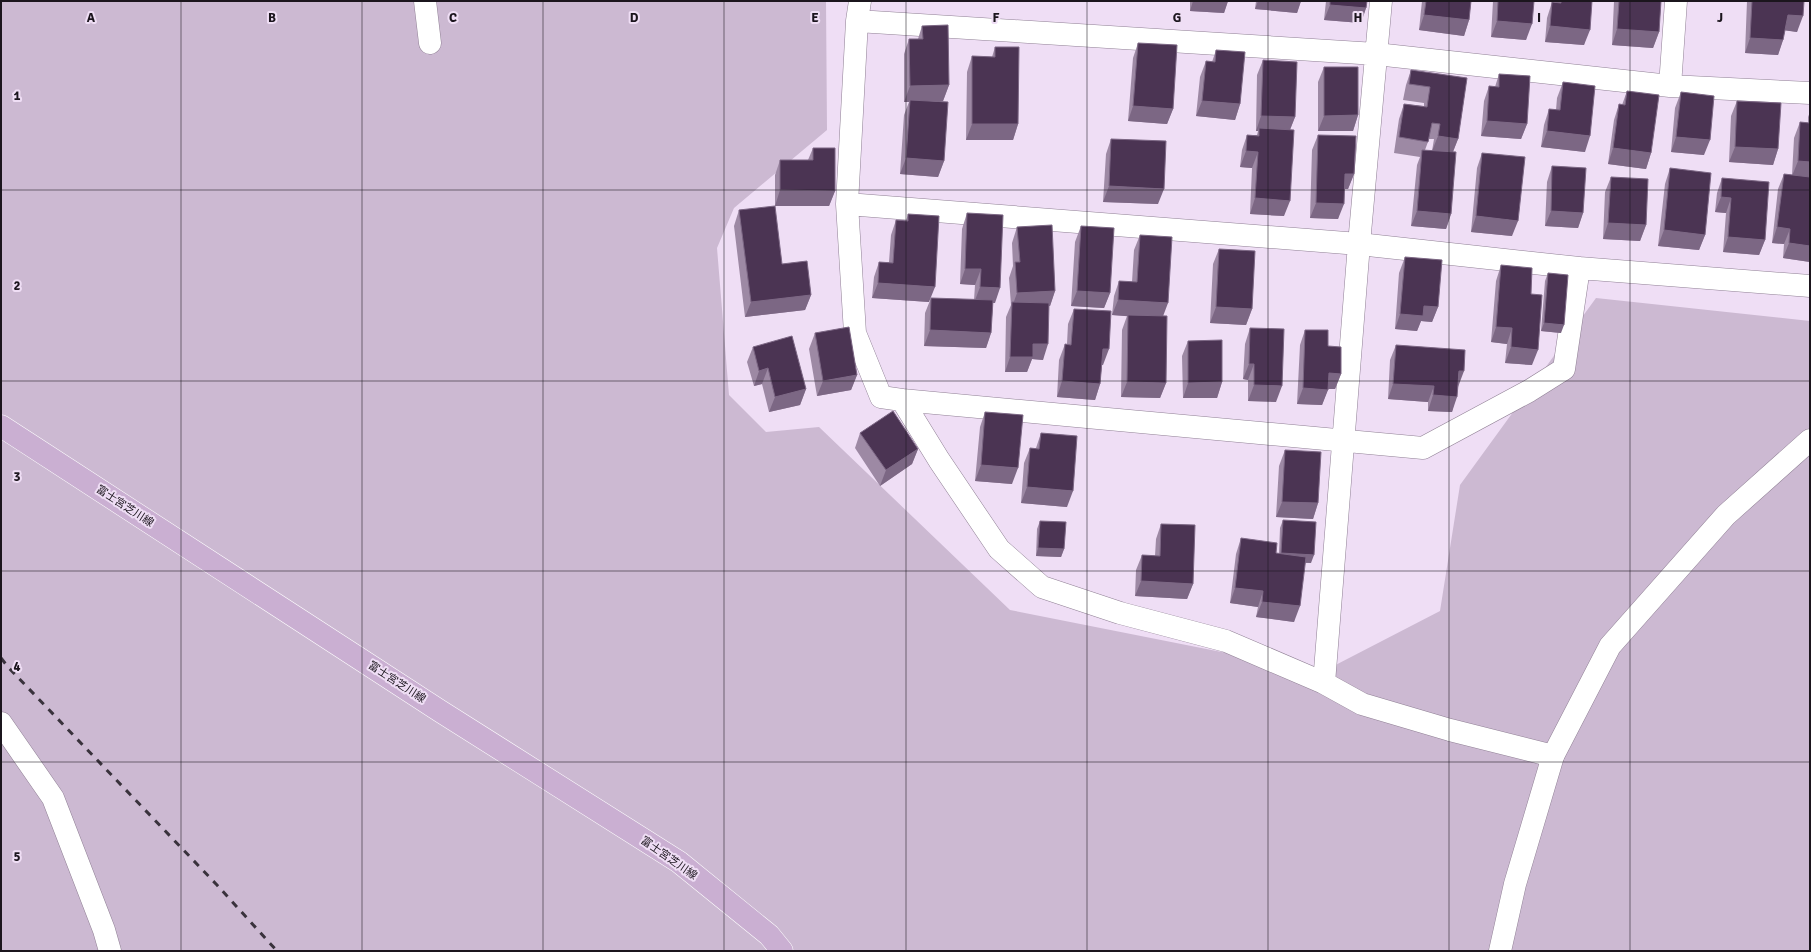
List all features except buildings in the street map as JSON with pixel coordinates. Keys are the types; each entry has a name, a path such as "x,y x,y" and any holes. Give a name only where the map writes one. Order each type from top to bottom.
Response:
{"main road":[{"name":"富士宮芝川線","path":"1,426 440,711 679,862 769,935 782,951"}],"street":[{"path":"425,1 430,43"},
{"path":"1324,683 1359,244 1381,1"},
{"path":"1670,86 1676,1"},
{"path":"1579,268 1564,369 1529,391 1422,448 881,397 856,333 847,204 859,11 1376,54 1670,86 1810,93"},
{"path":"847,204 1359,244 1579,268 1810,286"},
{"path":"902,400 939,460 999,549 1042,587 1120,613 1226,641 1324,683 1362,704 1450,730 1553,756"},
{"path":"1500,951 1515,884 1553,756 1610,646 1726,515 1810,440"},
{"path":"1,723 53,798 104,930 110,951"}],"shaded area":[{"path":"1,1 826,1 827,130 734,208 717,248 729,395 766,432 819,427 1010,610 1322,672 1440,611 1460,485 1596,298 1810,321 1810,951 1,951"}],"railway":[{"path":"1,658 217,885 277,951"}]}
